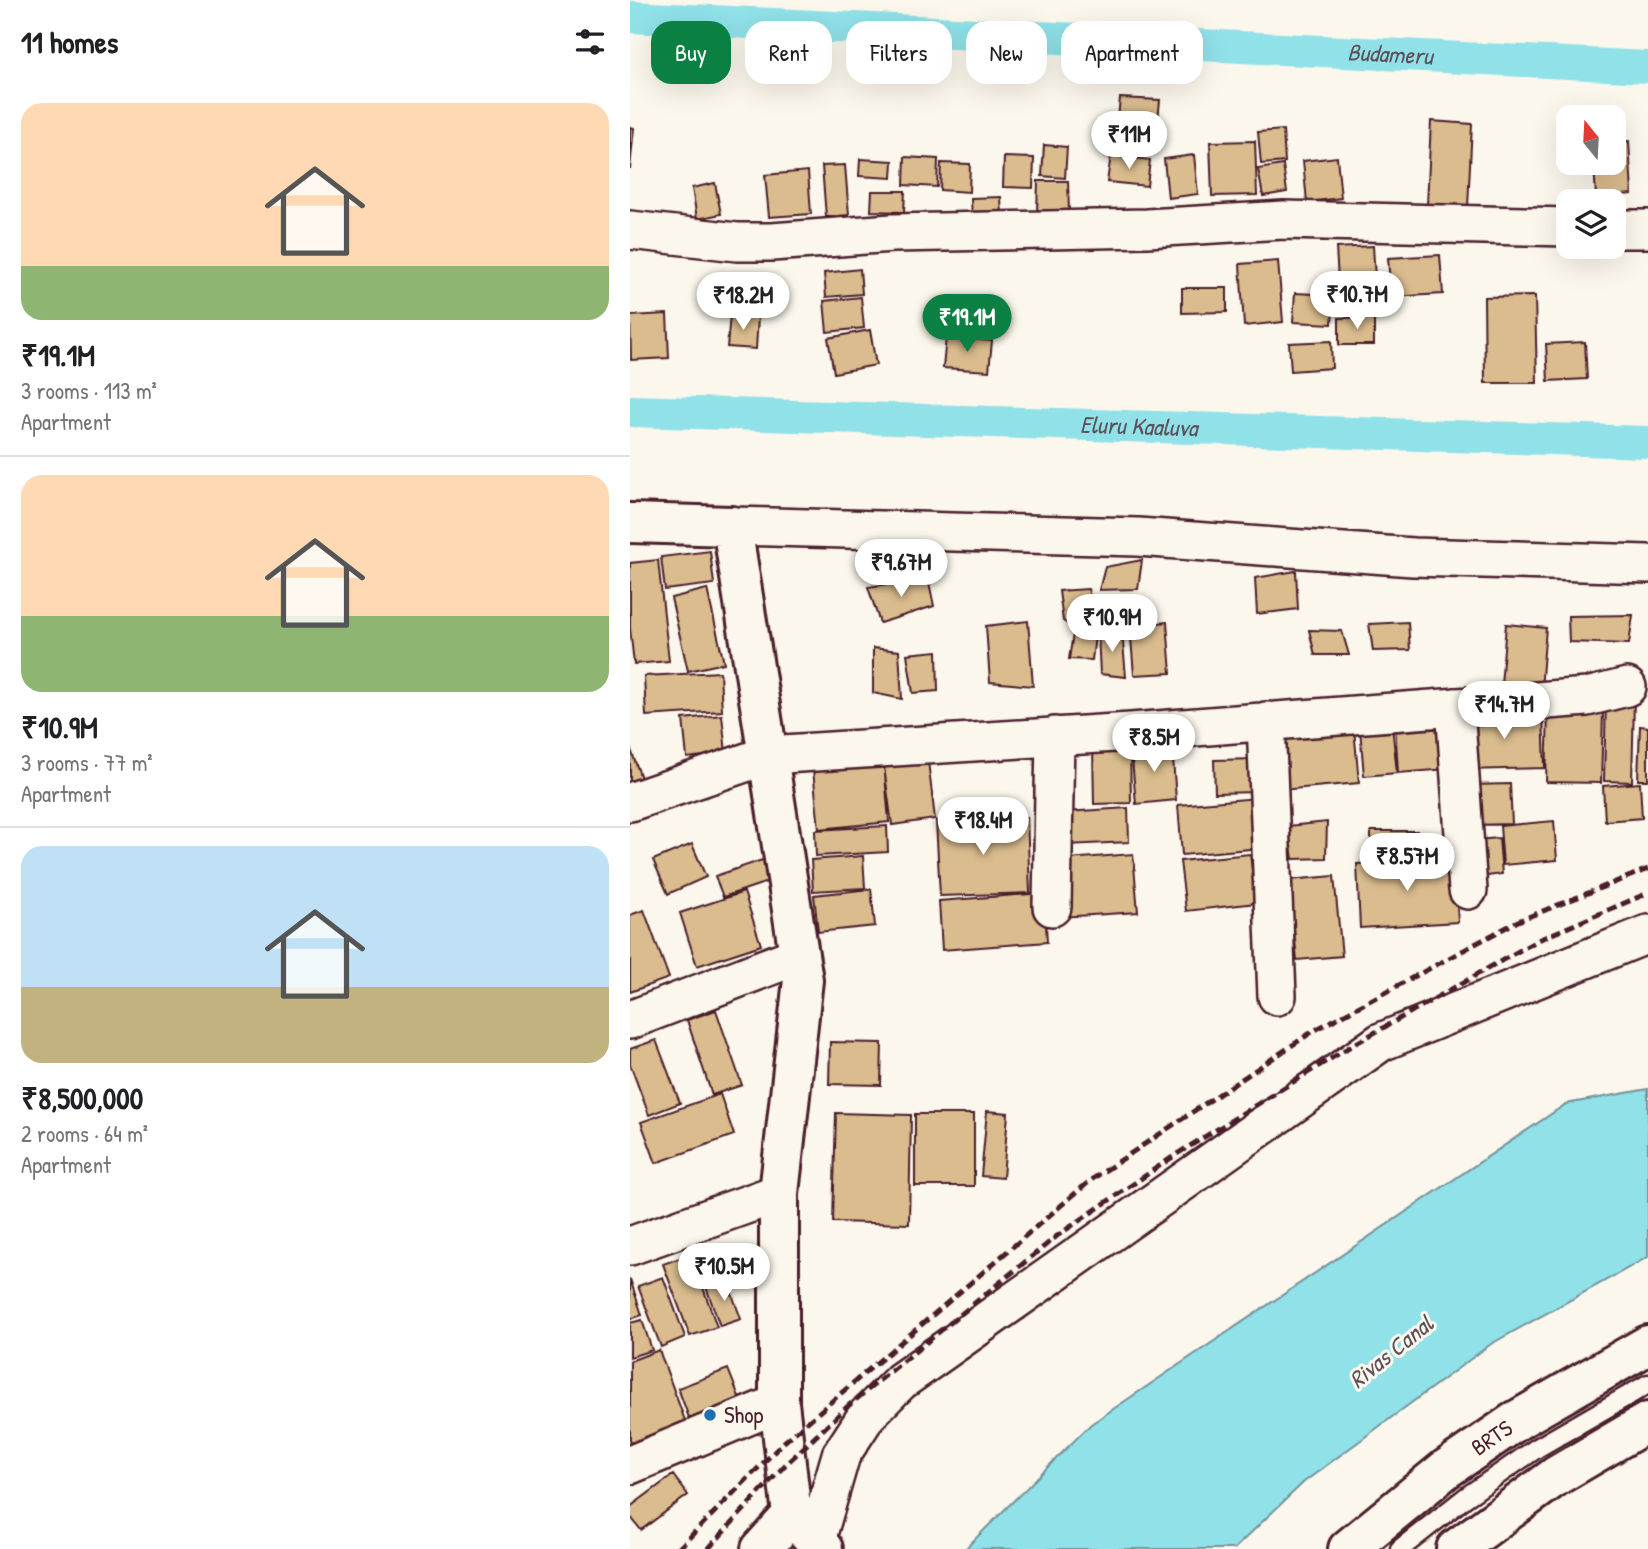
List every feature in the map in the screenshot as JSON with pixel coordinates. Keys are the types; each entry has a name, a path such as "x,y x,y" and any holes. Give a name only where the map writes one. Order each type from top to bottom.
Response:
{"street":[{"path":"630,230 737,242 760,242 892,233 1147,228 1284,220 1556,227"},
{"path":"1626,229 1648,229"},
{"path":"630,523 1138,537 1413,556 1648,564"},
{"path":"732,526 803,980 779,1193 779,1403 810,1535"},
{"path":"630,802 768,755 1455,707 1587,696 1627,687"},
{"path":"1455,707 1468,890"},
{"path":"1266,721 1277,996"},
{"path":"1052,907 1055,736"},
{"path":"810,1535 841,1455 867,1415 901,1381 1381,1042 1648,934"},
{"path":"630,1020 799,955"},
{"path":"630,1246 779,1193"},
{"name":"BRTS","path":"1348,1549 1446,1469 1519,1419 1648,1345"},
{"path":"630,1465 779,1403"},
{"path":"1456,1549 1556,1476 1648,1422"},
{"path":"761,1549 810,1535"}],"lane":[{"name":"BRTS","path":"1400,1549 1466,1497 1537,1448 1648,1384"}],"water":[{"name":"Rivas Canal","path":"1648,1089 1648,1257 1491,1344 1304,1482 1234,1549 965,1549 1091,1424 1566,1104"}],"building":[{"path":"1120,98 1160,100 1156,142 1116,139"},
{"path":"1431,121 1472,124 1468,207 1427,205"},
{"path":"630,127 634,128 630,169"},
{"path":"1283,130 1285,162 1261,164 1258,132"},
{"path":"1255,141 1257,195 1212,196 1210,142"},
{"path":"1626,141 1629,141 1632,194 1626,194 1626,189 1596,189 1595,175 1626,175"},
{"path":"1044,145 1067,147 1065,178 1042,176"},
{"path":"1111,155 1150,160 1147,186 1107,182"},
{"path":"1194,155 1198,194 1168,198 1164,159"},
{"path":"905,157 938,159 937,187 904,185"},
{"path":"1004,157 1034,158 1033,188 1003,187"},
{"path":"1337,157 1341,198 1307,202 1303,161"},
{"path":"860,159 893,161 892,178 859,176"},
{"path":"941,163 970,164 969,192 940,190"},
{"path":"845,165 849,215 826,217 822,166"},
{"path":"1283,165 1287,192 1263,196 1258,169"},
{"path":"808,171 811,214 769,217 765,175"},
{"path":"1038,181 1068,181 1069,213 1037,212"},
{"path":"715,183 721,214 697,219 692,188"},
{"path":"872,191 905,191 904,212 871,211"},
{"path":"1001,197 1002,217 972,218 971,198"},
{"path":"1373,246 1375,278 1338,280 1336,248"},
{"path":"1440,255 1443,294 1391,297 1388,258"},
{"path":"1278,261 1283,322 1244,326 1240,264"},
{"path":"860,269 862,294 826,297 824,273"},
{"path":"1182,288 1227,288 1227,312 1182,313"},
{"path":"1295,293 1334,295 1332,324 1293,322"},
{"path":"1535,296 1537,383 1485,383 1484,297"},
{"path":"861,297 864,328 827,332 824,301"},
{"path":"667,314 669,358 631,360 630,316"},
{"path":"730,315 758,317 756,349 727,347"},
{"path":"1374,317 1374,345 1339,345 1339,318"},
{"path":"870,330 876,365 834,373 828,338"},
{"path":"946,337 992,341 989,371 943,368"},
{"path":"1331,341 1332,368 1291,371 1289,343"},
{"path":"1585,342 1587,379 1548,381 1546,344"},
{"path":"897,539 930,539 929,564 902,563"},
{"path":"710,551 714,584 665,590 661,557"},
{"path":"658,560 669,661 634,664 630,628 630,563"},
{"path":"1142,560 1138,589 1099,590 1105,567"},
{"path":"1296,571 1298,609 1257,614 1255,578"},
{"path":"928,578 934,606 880,623 868,587"},
{"path":"707,589 724,663 688,671 671,598"},
{"path":"1088,589 1097,620 1092,660 1069,659 1074,628 1063,621 1059,591"},
{"path":"1633,615 1629,644 1569,642 1568,616"},
{"path":"1028,621 1033,686 990,682 986,626"},
{"path":"1167,622 1171,673 1134,675 1130,626"},
{"path":"1408,622 1410,650 1373,651 1369,624"},
{"path":"1506,624 1546,628 1541,689 1501,685"},
{"path":"1309,630 1342,631 1349,655 1315,655"},
{"path":"1098,632 1122,632 1126,677 1100,674"},
{"path":"873,648 899,651 902,699 873,693"},
{"path":"937,651 938,691 913,693 907,654"},
{"path":"720,672 722,711 646,716 644,676"},
{"path":"1606,699 1634,700 1632,782 1604,781"},
{"path":"1548,710 1603,712 1601,783 1546,782"},
{"path":"1543,713 1545,768 1465,770 1463,715"},
{"path":"722,715 726,753 687,758 683,719"},
{"path":"1444,718 1448,769 1398,773 1395,722"},
{"path":"1392,725 1397,773 1364,776 1360,728"},
{"path":"1640,726 1648,727 1648,780 1638,780"},
{"path":"1354,728 1359,783 1281,790 1277,735"},
{"path":"1172,745 1176,800 1136,804 1131,748"},
{"path":"630,747 641,778 630,782"},
{"path":"1093,747 1130,747 1131,803 1094,804"},
{"path":"1259,759 1260,792 1215,793 1214,760"},
{"path":"928,761 935,819 892,825 884,767"},
{"path":"884,763 889,822 819,829 813,770"},
{"path":"1640,783 1642,818 1605,821 1603,786"},
{"path":"1510,784 1512,824 1470,825 1469,785"},
{"path":"1257,798 1261,848 1182,855 1178,805"},
{"path":"1128,808 1129,842 1067,845 1065,812"},
{"path":"1027,817 1030,893 940,896 936,821"},
{"path":"1554,821 1557,860 1503,865 1500,826"},
{"path":"1327,822 1326,858 1293,859 1288,826"},
{"path":"887,826 888,852 816,856 815,830"},
{"path":"1371,831 1417,831 1417,854 1371,853"},
{"path":"1499,838 1502,874 1480,877 1476,840"},
{"path":"692,844 706,877 668,894 653,860"},
{"path":"1133,854 1138,912 1060,917 1056,860"},
{"path":"1250,854 1256,903 1186,911 1180,861"},
{"path":"863,856 865,888 813,891 811,860"},
{"path":"771,857 779,878 723,897 715,876"},
{"path":"1454,858 1458,922 1360,928 1357,864"},
{"path":"1334,876 1342,956 1297,960 1289,880"},
{"path":"871,889 875,926 818,932 814,895"},
{"path":"744,892 761,945 697,966 680,913"},
{"path":"1044,893 1047,942 942,950 939,901"},
{"path":"644,910 669,978 630,992 630,915"},
{"path":"716,1010 742,1085 712,1095 687,1020"},
{"path":"656,1040 680,1103 649,1115 630,1064 630,1049"},
{"path":"830,1042 882,1043 881,1085 829,1084"},
{"path":"720,1094 734,1135 656,1163 641,1122"},
{"path":"987,1111 1008,1113 1003,1178 981,1176"},
{"path":"836,1113 911,1115 909,1224 833,1222"},
{"path":"915,1114 974,1114 974,1186 915,1186"},
{"path":"691,1254 717,1327 690,1336 663,1264"},
{"path":"663,1277 685,1337 661,1347 638,1286"},
{"path":"630,1279 642,1315 630,1319"},
{"path":"727,1280 741,1319 720,1326 706,1287"},
{"path":"642,1320 652,1350 630,1357 630,1323"},
{"path":"659,1350 687,1426 632,1447 630,1361"},
{"path":"728,1369 743,1407 692,1426 678,1388"},
{"path":"673,1475 688,1495 641,1530 630,1516 630,1507"}],"waterway":[{"name":"Budameru","path":"630,17 1648,67"},
{"name":"Eluru Kaaluva","path":"630,411 1648,442"}],"railway":[{"path":"678,1549 784,1442 1091,1180 1315,1030 1518,921 1648,869"},
{"path":"708,1549 785,1465 848,1406 1057,1236 1177,1154 1351,1046 1538,940 1648,893"}],"place":[{"name":"Shop","path":"710,1415"}]}
